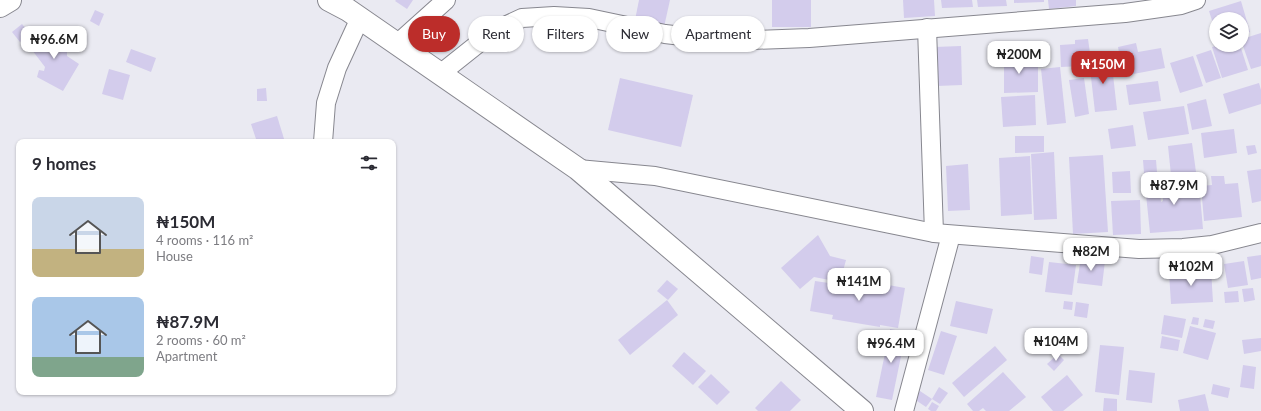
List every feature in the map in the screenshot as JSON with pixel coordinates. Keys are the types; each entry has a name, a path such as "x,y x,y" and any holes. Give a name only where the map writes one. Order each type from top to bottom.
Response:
{"street":[{"path":"0,6 10,0"},
{"path":"329,0 360,18 578,169 862,411"},
{"path":"397,44 446,0"},
{"path":"440,74 494,32 522,18 554,16 589,18 665,34 725,41 809,38 1125,13 1186,2"},
{"path":"323,139 326,104 337,68 360,18"},
{"path":"904,411 943,234 927,28"},
{"path":"578,169 656,176 943,234 1139,249 1183,248 1212,245 1261,233"}],"building":[{"path":"413,0 407,9 395,1"},
{"path":"639,0 670,0 664,27 663,16 636,16"},
{"path":"772,0 811,0 811,27 772,27"},
{"path":"903,0 934,0 935,16 904,18"},
{"path":"941,0 972,0 973,7 942,8"},
{"path":"977,0 1006,0 1007,6 978,7"},
{"path":"1014,0 1044,0 1044,2 1014,3"},
{"path":"1048,0 1076,0 1076,6 1049,9"},
{"path":"1241,1 1244,12 1209,12"},
{"path":"95,10 104,14 99,26 90,21"},
{"path":"22,24 30,34 20,42 12,32"},
{"path":"50,26 67,52 67,56 79,64 63,91 37,77 39,70 44,71 45,67 32,50 38,48 31,40"},
{"path":"1261,33 1261,66 1251,69 1245,52 1249,52 1249,37"},
{"path":"1088,39 1090,53 1080,54 1081,66 1061,67 1060,45 1075,44 1075,40"},
{"path":"1136,43 1138,52 1161,48 1165,68 1123,76 1118,47"},
{"path":"961,46 962,85 937,86 935,47"},
{"path":"131,49 156,58 151,72 126,62"},
{"path":"1209,51 1212,52 1221,78 1206,83 1196,55"},
{"path":"1214,52 1242,52 1248,70 1222,78"},
{"path":"1004,53 1020,53 1020,66 1038,65 1038,92 1004,93"},
{"path":"1193,56 1203,86 1180,93 1170,63"},
{"path":"1111,57 1117,110 1095,112 1089,60"},
{"path":"1060,67 1066,123 1047,125 1041,69"},
{"path":"109,69 130,75 123,100 102,94"},
{"path":"620,78 693,95 681,147 608,130"},
{"path":"1084,78 1089,114 1075,117 1069,80"},
{"path":"1158,81 1161,101 1129,105 1126,85"},
{"path":"1259,83 1261,90 1261,104 1229,114 1223,94"},
{"path":"266,88 267,101 257,101 257,89"},
{"path":"1035,95 1036,125 1003,127 1001,97"},
{"path":"1206,99 1212,126 1192,130 1187,104"},
{"path":"1184,106 1189,134 1148,140 1143,112"},
{"path":"277,116 284,139 256,139 251,124"},
{"path":"1133,125 1136,146 1111,149 1108,129"},
{"path":"1234,129 1237,153 1204,158 1201,133"},
{"path":"1015,136 1044,136 1044,152 1015,153"},
{"path":"1192,143 1196,172 1171,175 1168,146"},
{"path":"1255,145 1257,153 1248,155 1246,146"},
{"path":"1054,152 1057,219 1034,220 1031,154"},
{"path":"1103,155 1108,232 1073,234 1069,157"},
{"path":"1030,156 1032,214 1001,216 999,158"},
{"path":"1143,160 1156,160 1157,172 1144,173"},
{"path":"968,164 970,210 948,211 946,166"},
{"path":"1261,169 1261,201 1252,203 1247,171"},
{"path":"1130,171 1131,193 1113,193 1112,172"},
{"path":"1184,176 1186,196 1188,196 1187,176 1196,176 1197,195 1200,195 1203,229 1150,233 1145,185 1159,184 1161,202 1163,201 1162,178"},
{"path":"1211,176 1224,176 1225,184 1238,183 1242,217 1204,221 1201,186 1212,185"},
{"path":"1140,200 1141,234 1113,235 1111,201"},
{"path":"818,235 830,256 846,260 840,282 814,277 800,289 781,268"},
{"path":"1261,255 1261,278 1251,280 1247,257"},
{"path":"1031,256 1044,258 1042,275 1029,273"},
{"path":"1081,257 1105,261 1102,286 1077,283"},
{"path":"1244,261 1248,285 1228,288 1224,264"},
{"path":"1049,262 1076,265 1072,295 1045,292"},
{"path":"1211,269 1213,302 1171,304 1169,272"},
{"path":"844,277 905,288 898,328 880,325 880,327 832,319 833,315 810,311 815,281 842,285"},
{"path":"667,280 678,289 668,300 657,291"},
{"path":"1253,288 1255,300 1244,302 1242,289"},
{"path":"1238,291 1239,302 1225,303 1224,292"},
{"path":"667,300 678,315 630,355 618,340"},
{"path":"956,301 993,309 987,334 950,326"},
{"path":"1064,301 1073,302 1072,310 1063,309"},
{"path":"1076,302 1089,304 1087,318 1074,316"},
{"path":"1164,315 1186,319 1182,338 1161,334"},
{"path":"1193,317 1199,318 1198,325 1191,324"},
{"path":"1205,319 1215,321 1213,329 1203,327"},
{"path":"1190,326 1216,333 1208,360 1183,353"},
{"path":"890,329 906,332 892,400 876,397"},
{"path":"941,331 957,336 944,375 928,370"},
{"path":"1162,336 1180,340 1178,351 1160,348"},
{"path":"1261,338 1261,351 1244,354 1242,340"},
{"path":"1100,345 1124,347 1119,395 1095,392"},
{"path":"995,346 1007,360 964,397 952,383"},
{"path":"684,352 706,371 693,385 672,366"},
{"path":"1058,354 1064,360 1054,371 1047,364"},
{"path":"1243,365 1256,367 1254,389 1240,387"},
{"path":"1129,370 1155,373 1152,403 1126,400"},
{"path":"1003,372 1026,397 1009,411 986,411 983,408 979,411 973,411 967,404"},
{"path":"711,374 730,392 717,405 698,387"},
{"path":"1067,375 1083,395 1063,411 1053,411 1041,397"},
{"path":"781,381 801,400 790,411 758,411 755,408"},
{"path":"1213,384 1230,388 1228,398 1211,394"},
{"path":"939,387 948,393 940,404 932,399"},
{"path":"920,391 932,399 926,407 914,399"},
{"path":"1205,394 1209,411 1180,411 1178,400"},
{"path":"1104,398 1117,399 1117,411 1103,411"},
{"path":"932,402 939,406 936,411 931,411 928,409"}]}
